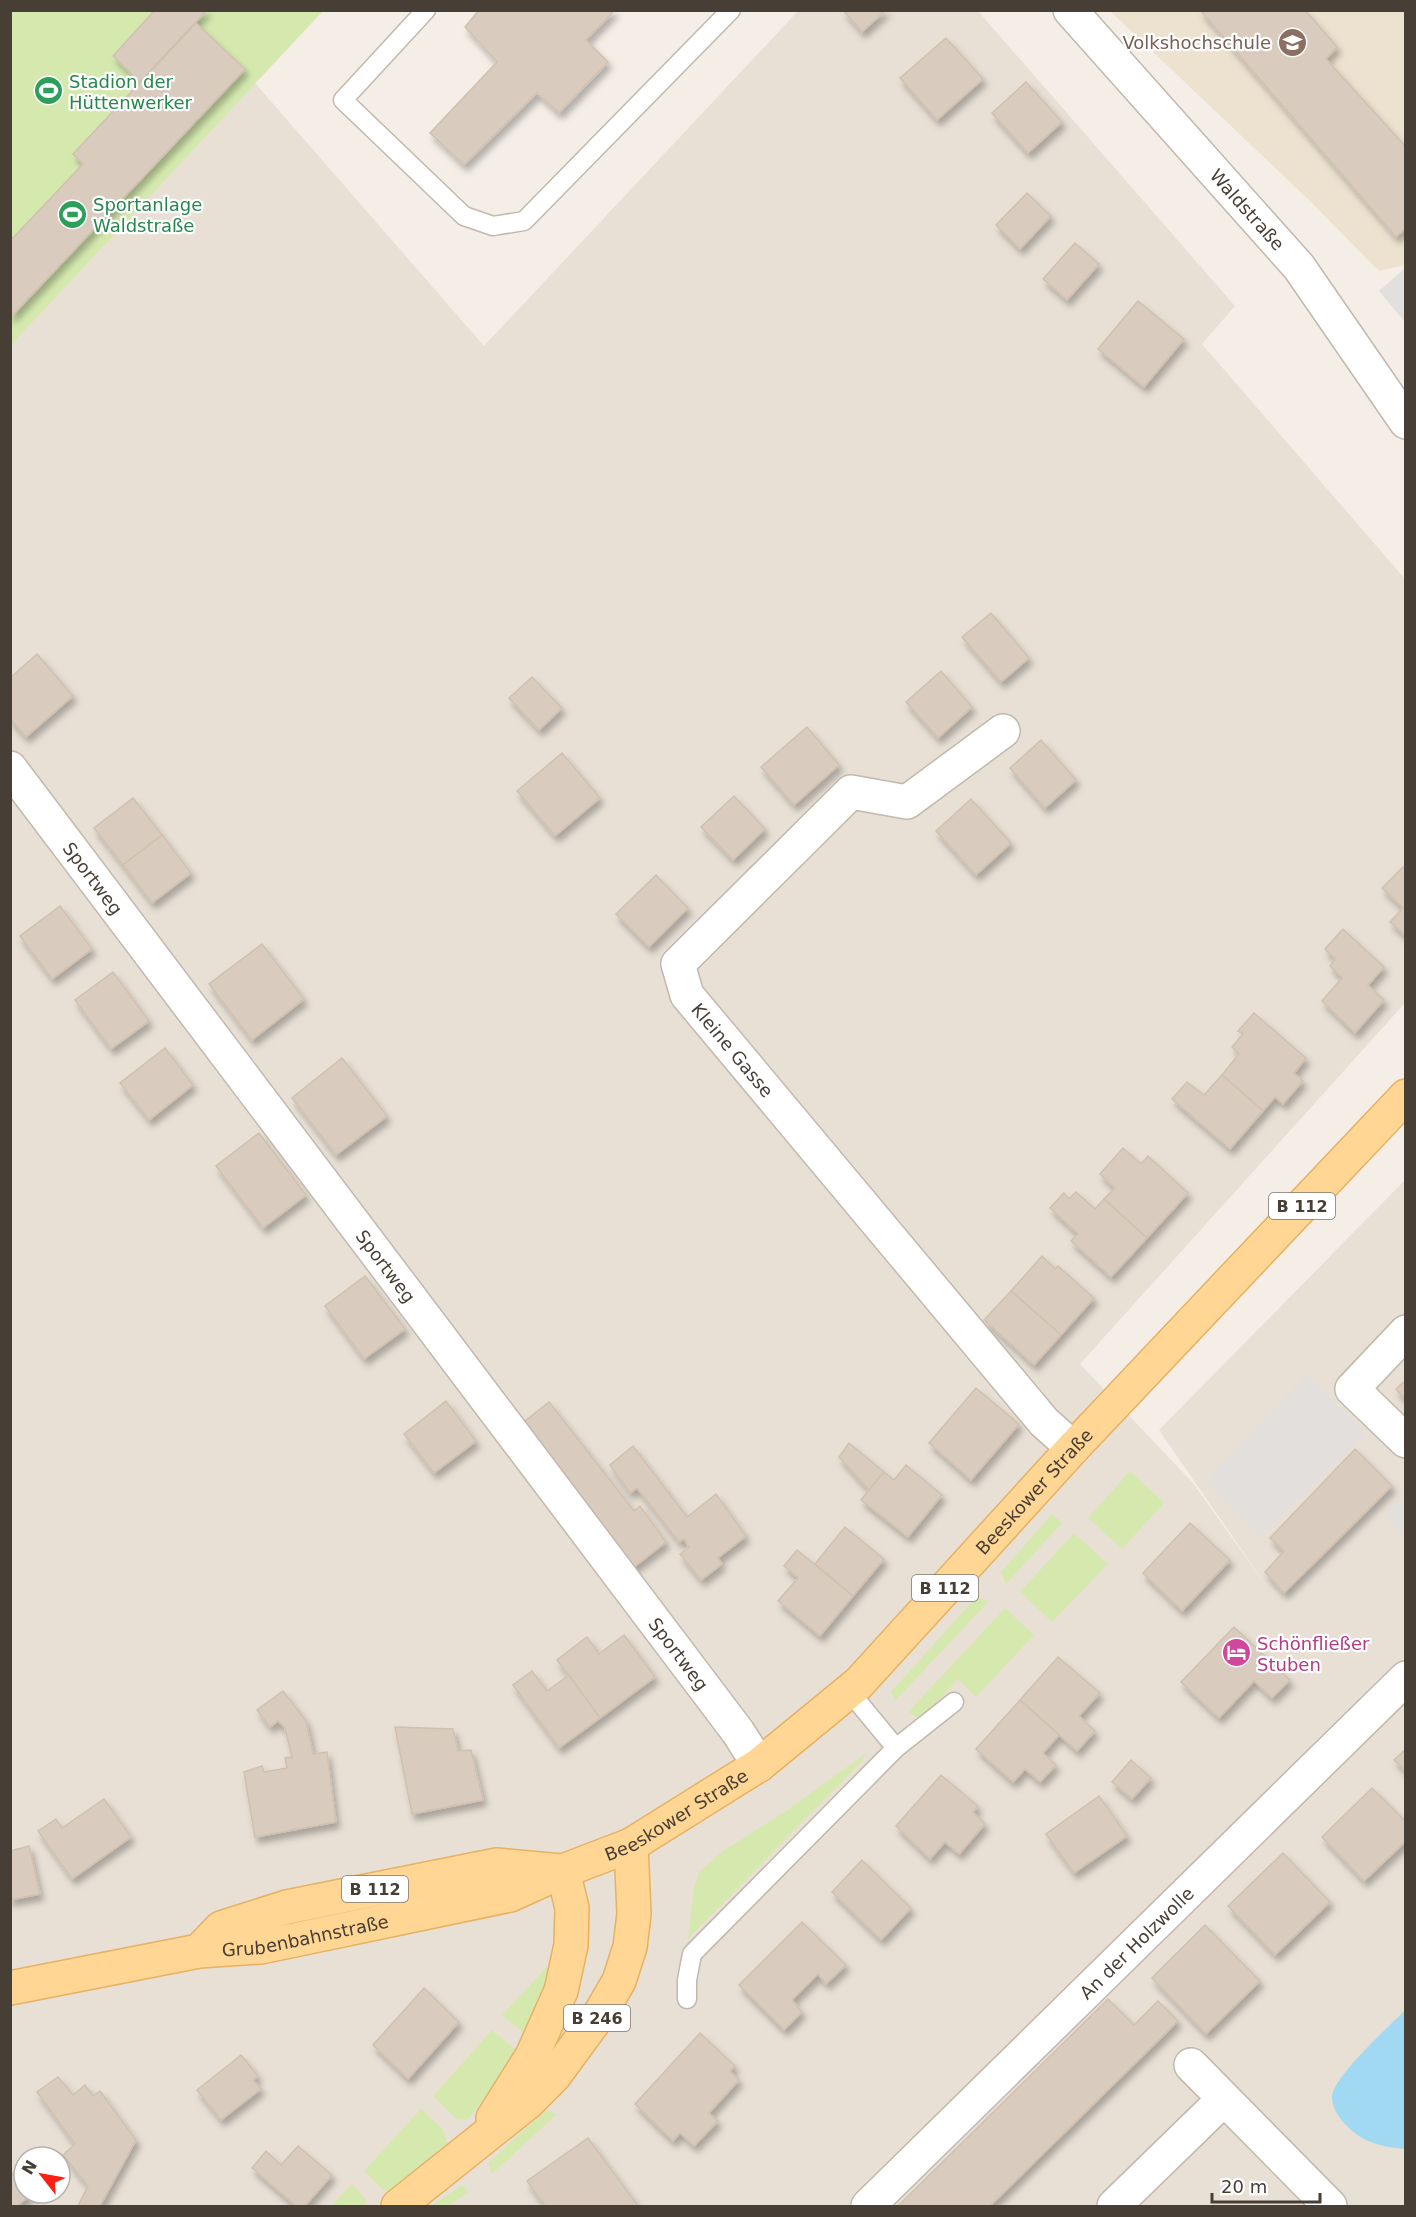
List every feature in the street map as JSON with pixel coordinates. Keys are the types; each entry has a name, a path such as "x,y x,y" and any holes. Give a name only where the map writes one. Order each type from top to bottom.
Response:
{"main road":[{"name":"Beeskower Straße","path":"563,1871 630,1845 759,1765 859,1683 1073,1448 1406,1096"},
{"name":"B 246","path":"398,2206 527,2103 554,2076 582,2041 619,1981 630,1947 634,1914 630,1845"},
{"name":"B 246","path":"473,2147 505,2101 532,2056 561,1991 571,1946 572,1908 563,1871"},
{"name":"Grubenbahnstraße","path":"10,1988 199,1951 261,1947 510,1895 563,1871"}],"street":[{"name":"Waldstraße","path":"1070,10 1299,267 1406,422"},
{"name":"Kleine Gasse","path":"1003,731 907,802 851,792 678,964 687,995 1044,1422 1073,1448"},
{"name":"Sportweg","path":"10,768 738,1732 759,1765"},
{"path":"1406,1332 1352,1389 1406,1441"},
{"name":"An der Holzwolle","path":"868,2206 1406,1678"},
{"path":"1191,2065 1316,2202"},
{"path":"1114,2206 1224,2099"}],"lane":[{"path":"426,10 342,100 464,216 493,226 524,221 731,10"},
{"path":"849,1691 896,1748"},
{"path":"687,2000 687,1980 692,1954 896,1748 954,1702"}],"shaded area":[{"path":"799,10 978,11 1235,306 1202,344 1405,579 1405,1003 1080,1364 1193,1483 1272,1594 1159,1430 1405,1180 1405,2206 11,2206 10,345 255,83 484,346"},
{"path":"1110,11 1405,11 1405,265 1379,271 1310,201"},
{"path":"1405,268 1405,322 1379,291"},
{"path":"1307,1374 1366,1433 1260,1537 1206,1481"},
{"path":"1400,1499 1405,1505 1405,1537 1384,1515"}],"green space":[{"name":"Sportanlage Waldstraße","path":"10,11 323,11 11,345 10,345"},
{"path":"1130,1471 1164,1503 1122,1549 1088,1518"},
{"path":"1052,1514 1062,1523 1006,1584 1001,1572"},
{"path":"1074,1533 1108,1564 1052,1622 1020,1592"},
{"path":"977,1596 988,1602 895,1701 891,1692"},
{"path":"1005,1608 1034,1635 976,1697 958,1679 921,1719 908,1712"},
{"path":"865,1754 863,1760 688,1939 694,1888 699,1872 720,1853 783,1813"},
{"path":"556,1957 530,2033 524,2033 502,2015"},
{"path":"492,2030 517,2051 513,2063 467,2120 456,2119 433,2096"},
{"path":"421,2109 443,2130 447,2143 390,2193 382,2189 364,2171"},
{"path":"546,2110 557,2114 492,2174 488,2163"},
{"path":"352,2184 366,2200 365,2206 331,2206"},
{"path":"462,2185 468,2192 448,2206 431,2206"}],"water":[{"path":"1405,2010 1405,2149 1381,2145 1353,2132 1339,2117 1332,2098 1334,2089 1341,2078"}],"building":[{"path":"155,10 207,10 140,82 113,56"},
{"path":"479,10 615,10 586,40 608,62 559,113 537,93 464,165 430,133 497,62 465,27"},
{"path":"843,10 886,10 862,32"},
{"path":"1200,10 1305,10 1337,47 1326,59 1406,147 1406,228 1396,237"},
{"path":"196,23 245,69 11,317 10,241 83,164 73,154"},
{"path":"946,38 983,79 937,120 900,78"},
{"path":"1026,82 1062,122 1028,153 992,113"},
{"path":"1027,193 1051,216 1020,249 996,225"},
{"path":"1075,243 1099,264 1067,300 1043,279"},
{"path":"1138,301 1184,339 1144,387 1098,349"},
{"path":"991,613 1029,658 1001,682 962,637"},
{"path":"37,654 73,696 26,737 10,719 10,678"},
{"path":"941,671 972,707 938,738 906,702"},
{"path":"532,677 562,708 539,730 509,698"},
{"path":"807,727 839,765 794,805 761,767"},
{"path":"1041,740 1076,780 1045,808 1010,768"},
{"path":"562,753 600,798 555,836 517,791"},
{"path":"734,796 765,829 733,860 701,827"},
{"path":"133,798 162,835 123,865 94,828"},
{"path":"971,799 1011,843 976,875 936,831"},
{"path":"162,835 191,873 152,903 123,865"},
{"path":"1403,867 1406,869 1406,936 1390,922 1403,908 1382,888"},
{"path":"656,875 688,908 649,947 616,914"},
{"path":"60,906 92,949 52,979 20,936"},
{"path":"1343,929 1384,967 1368,985 1384,1000 1355,1033 1322,1001 1342,978 1330,966 1335,959 1325,949"},
{"path":"262,944 304,999 252,1040 209,984"},
{"path":"113,972 149,1021 111,1049 75,1000"},
{"path":"1254,1013 1306,1058 1294,1073 1303,1081 1283,1104 1275,1097 1263,1111 1222,1075 1239,1054 1232,1047 1243,1034 1238,1031"},
{"path":"165,1048 193,1085 149,1120 120,1083"},
{"path":"342,1058 387,1116 336,1155 292,1098"},
{"path":"1222,1075 1263,1111 1230,1149 1172,1099 1187,1082 1204,1095"},
{"path":"259,1133 306,1195 263,1228 216,1166"},
{"path":"1123,1148 1141,1164 1148,1156 1188,1193 1147,1238 1104,1199 1115,1188 1100,1174"},
{"path":"1076,1192 1095,1209 1104,1199 1147,1238 1111,1277 1071,1241 1078,1234 1050,1208 1064,1193 1069,1199"},
{"path":"1042,1256 1055,1269 1058,1266 1094,1298 1061,1335 1011,1291"},
{"path":"365,1276 405,1329 364,1359 325,1306"},
{"path":"1011,1291 1061,1335 1034,1365 984,1320"},
{"path":"1406,1380 1406,1400 1396,1389"},
{"path":"976,1388 1019,1424 971,1480 929,1443"},
{"path":"446,1401 476,1441 434,1473 404,1434"},
{"path":"549,1402 634,1511 640,1506 666,1542 629,1571 520,1425"},
{"path":"849,1443 884,1472 869,1490 839,1457"},
{"path":"633,1446 687,1517 716,1494 746,1536 718,1558 722,1564 701,1580 680,1554 689,1547 684,1539 679,1542 637,1488 630,1493 610,1465"},
{"path":"1355,1449 1392,1486 1284,1593 1265,1572 1284,1551 1270,1538"},
{"path":"906,1465 942,1495 908,1537 861,1500 884,1472 894,1480"},
{"path":"1190,1523 1230,1560 1182,1611 1143,1573"},
{"path":"845,1527 884,1559 853,1596 815,1564"},
{"path":"797,1550 853,1596 820,1636 778,1601 798,1578 784,1566"},
{"name":"Schönfließer Stuben","path":"1234,1627 1290,1680 1272,1698 1254,1681 1219,1718 1181,1682"},
{"path":"624,1635 655,1677 600,1718 557,1660 587,1637 599,1654"},
{"path":"1058,1657 1100,1693 1079,1716 1095,1731 1077,1751 1020,1700"},
{"path":"532,1671 547,1691 569,1675 600,1718 559,1748 513,1685"},
{"path":"283,1691 306,1721 313,1754 327,1752 336,1822 255,1837 244,1772 262,1766 264,1772 287,1768 285,1758 292,1757 285,1728 278,1721 270,1727 257,1710"},
{"path":"1020,1700 1059,1735 1043,1753 1056,1765 1040,1782 1025,1769 1013,1782 976,1749"},
{"path":"395,1727 453,1729 458,1751 471,1750 483,1800 412,1814"},
{"path":"1406,1749 1406,1771 1394,1760"},
{"path":"1131,1760 1151,1778 1132,1799 1112,1782"},
{"path":"941,1775 978,1806 973,1812 985,1824 959,1854 945,1842 930,1859 896,1826"},
{"path":"1372,1788 1406,1822 1406,1841 1364,1881 1322,1837"},
{"path":"1099,1796 1127,1836 1074,1873 1046,1834"},
{"path":"104,1799 131,1837 72,1879 38,1831 56,1819 62,1828"},
{"path":"29,1846 40,1894 10,1900 10,1851"},
{"path":"1283,1853 1330,1902 1275,1955 1228,1906"},
{"path":"862,1860 911,1908 881,1940 832,1892"},
{"path":"802,1922 846,1965 826,1984 818,1974 792,2000 802,2012 784,2030 739,1985"},
{"path":"1205,1925 1260,1981 1206,2034 1152,1978"},
{"path":"424,1988 459,2022 408,2079 373,2045"},
{"path":"1108,1999 1134,2025 1158,2001 1178,2021 990,2206 898,2206"},
{"path":"700,2033 735,2066 730,2071 739,2080 709,2113 718,2121 694,2146 680,2133 673,2141 635,2104"},
{"path":"241,2055 258,2076 253,2080 261,2089 221,2120 197,2090"},
{"path":"58,2077 73,2095 85,2085 93,2096 100,2091 136,2140 100,2206 78,2206 88,2186 72,2166 72,2147 75,2144 37,2092"},
{"path":"588,2138 638,2206 545,2206 527,2181"},
{"path":"298,2146 332,2175 305,2206 296,2206 252,2168 266,2151 281,2165"},
{"path":"10,2171 12,2173 12,2205 21,2206 10,2206"}],"place":[{"name":"Volkshochschule","path":"1292,42"},
{"name":"Stadion der Hüttenwerker","path":"48,91"},
{"name":"Sportanlage Waldstraße","path":"72,214"},
{"name":"Schönfließer Stuben","path":"1236,1653"}]}
